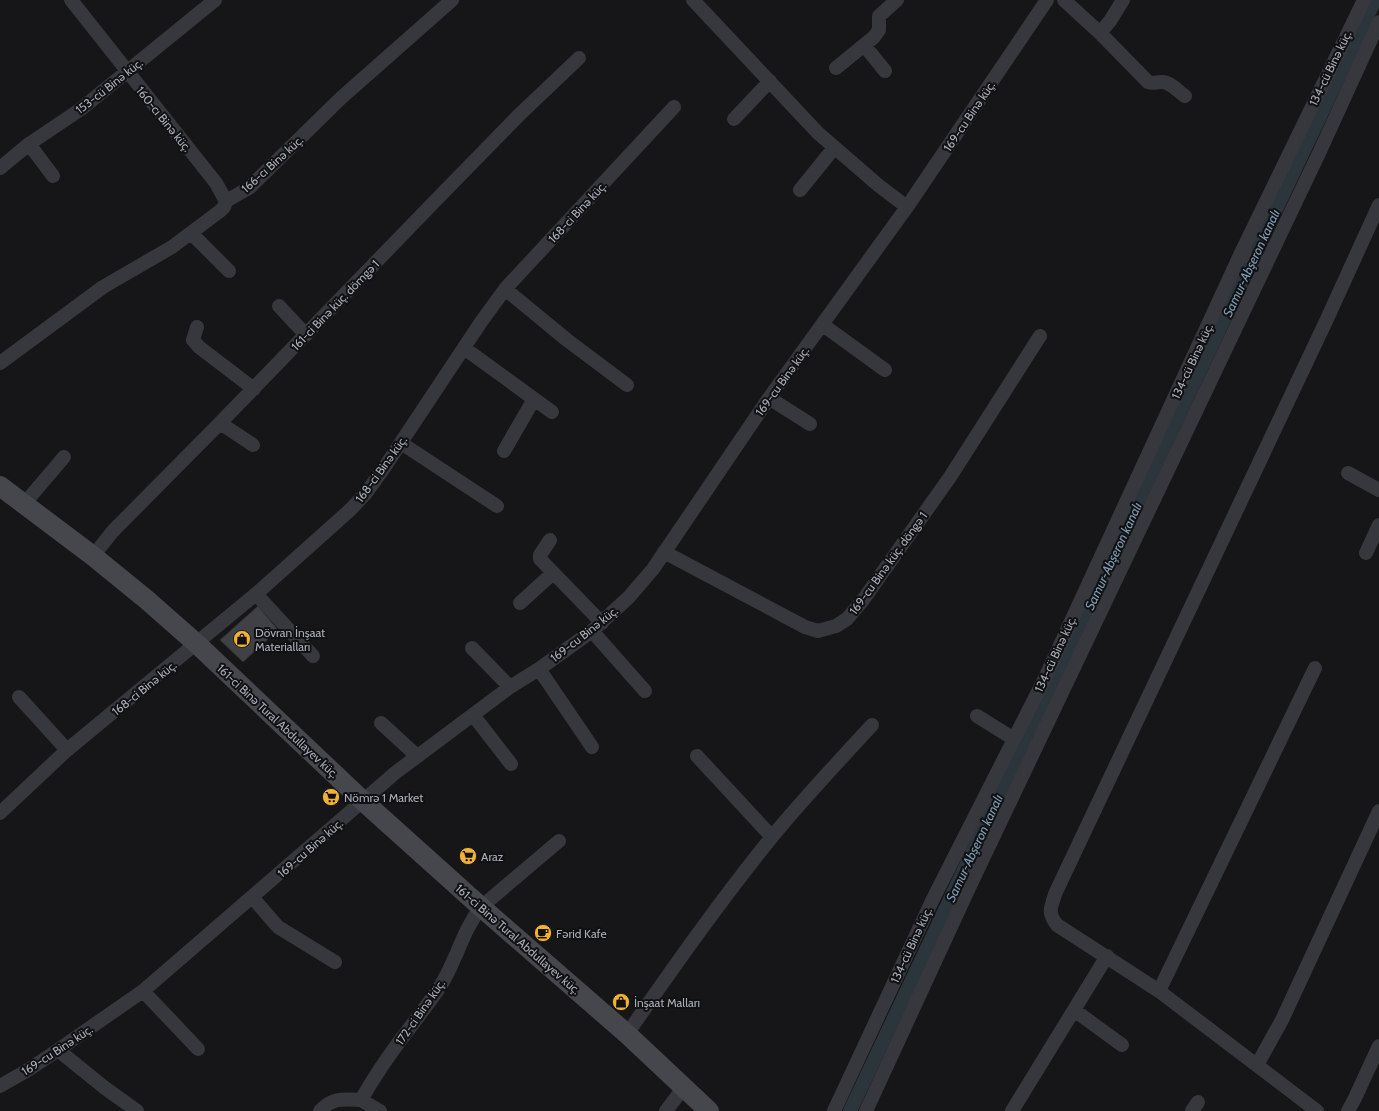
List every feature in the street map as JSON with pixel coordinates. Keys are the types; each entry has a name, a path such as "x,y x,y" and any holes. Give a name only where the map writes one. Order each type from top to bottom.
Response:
{"street":[{"name":"160-cı Binə küç.","path":"71,0 216,183 226,201"},
{"name":"153-cü Binə küç.","path":"0,168 29,144 81,109 215,0"},
{"name":"166-cı Binə küç.","path":"0,363 103,287 152,259 191,233 220,211 224,207 226,201 249,188 341,98 452,0"},
{"path":"693,0 818,133 878,185 907,207"},
{"path":"836,68 874,37 879,30 879,16 897,0"},
{"name":"169-cu Binə küç.","path":"0,1086 28,1070 143,991 395,773 510,687 539,669 597,627 634,592 653,569 769,398 907,207 1047,0"},
{"path":"1064,0 1100,33 1148,82 1153,84 1160,82 1168,83 1185,96"},
{"path":"1100,33 1110,21 1123,0"},
{"name":"134-cü Binə küç.","path":"834,1111 932,902 1044,680 1241,253 1362,1"},
{"path":"866,1111 972,882 1320,151 1379,22"},
{"path":"864,45 885,71"},
{"name":"161-ci Binə küç. dömgə 1","path":"93,556 113,531 254,389 519,115 579,58"},
{"path":"734,119 770,81"},
{"name":"168-ci Binə küç.","path":"0,813 67,750 256,594 350,510 366,493 401,444 481,322 505,289 674,107"},
{"path":"29,144 53,176"},
{"path":"800,190 834,148"},
{"path":"1317,1111 1159,992 1107,956 1057,925 1051,917 1051,908 1055,894 1327,319 1379,205"},
{"path":"191,233 229,270"},
{"path":"1241,253 1266,265"},
{"path":"505,289 567,340 627,385"},
{"path":"279,306 306,335"},
{"path":"823,325 884,370"},
{"path":"197,328 193,340 199,347 254,389"},
{"name":"169-cu Binə küç. döngə 1","path":"664,552 805,627 818,630 836,626 847,619 863,600 950,477 1040,336"},
{"path":"464,348 552,412"},
{"path":"769,398 810,424"},
{"path":"504,451 534,399"},
{"path":"220,423 253,444"},
{"path":"401,444 497,506"},
{"path":"24,504 64,457"},
{"path":"1348,473 1379,490"},
{"name":"161-ci Binə Tural Abdullayev küç.","path":"2,490 24,504 93,556 147,600 197,644 363,801 481,907 627,1034 709,1111"},
{"path":"1366,553 1379,525"},
{"path":"550,540 540,555 540,559 553,572 597,627 645,691"},
{"path":"520,603 553,572"},
{"path":"256,594 313,656"},
{"path":"472,648 510,687"},
{"path":"1159,992 1315,668"},
{"path":"539,669 592,747"},
{"path":"19,698 67,750"},
{"path":"473,715 511,764"},
{"path":"977,716 1014,739"},
{"path":"381,723 417,756"},
{"path":"627,1034 683,954 772,837 872,725"},
{"path":"697,756 772,837"},
{"path":"1257,1065 1282,1020 1379,811"},
{"name":"172-ci Binə küç.","path":"360,1100 372,1079 434,995 444,979 472,918 481,907 559,841"},
{"path":"252,897 278,928 335,962"},
{"path":"1012,1111 1107,956"},
{"path":"143,991 198,1049"},
{"path":"1074,1010 1122,1045"},
{"path":"1348,1111 1379,1046"},
{"path":"58,1050 105,1088 137,1111"},
{"path":"666,1111 684,1087"},
{"path":"320,1111 331,1102 340,1098 360,1100 380,1111"}],"building":[{"path":"258,606 278,630 243,662 220,640"}],"waterway":[{"name":"Samur-Abşeron kanalı","path":"850,1111 1375,0"}],"place":[{"name":"Dövran İnşaat Materialları","path":"242,639"},
{"name":"Nömrə 1 Market","path":"331,797"},
{"name":"Araz","path":"468,856"},
{"name":"Fərid Kafe","path":"543,933"},
{"name":"İnşaat Malları","path":"621,1002"}]}
